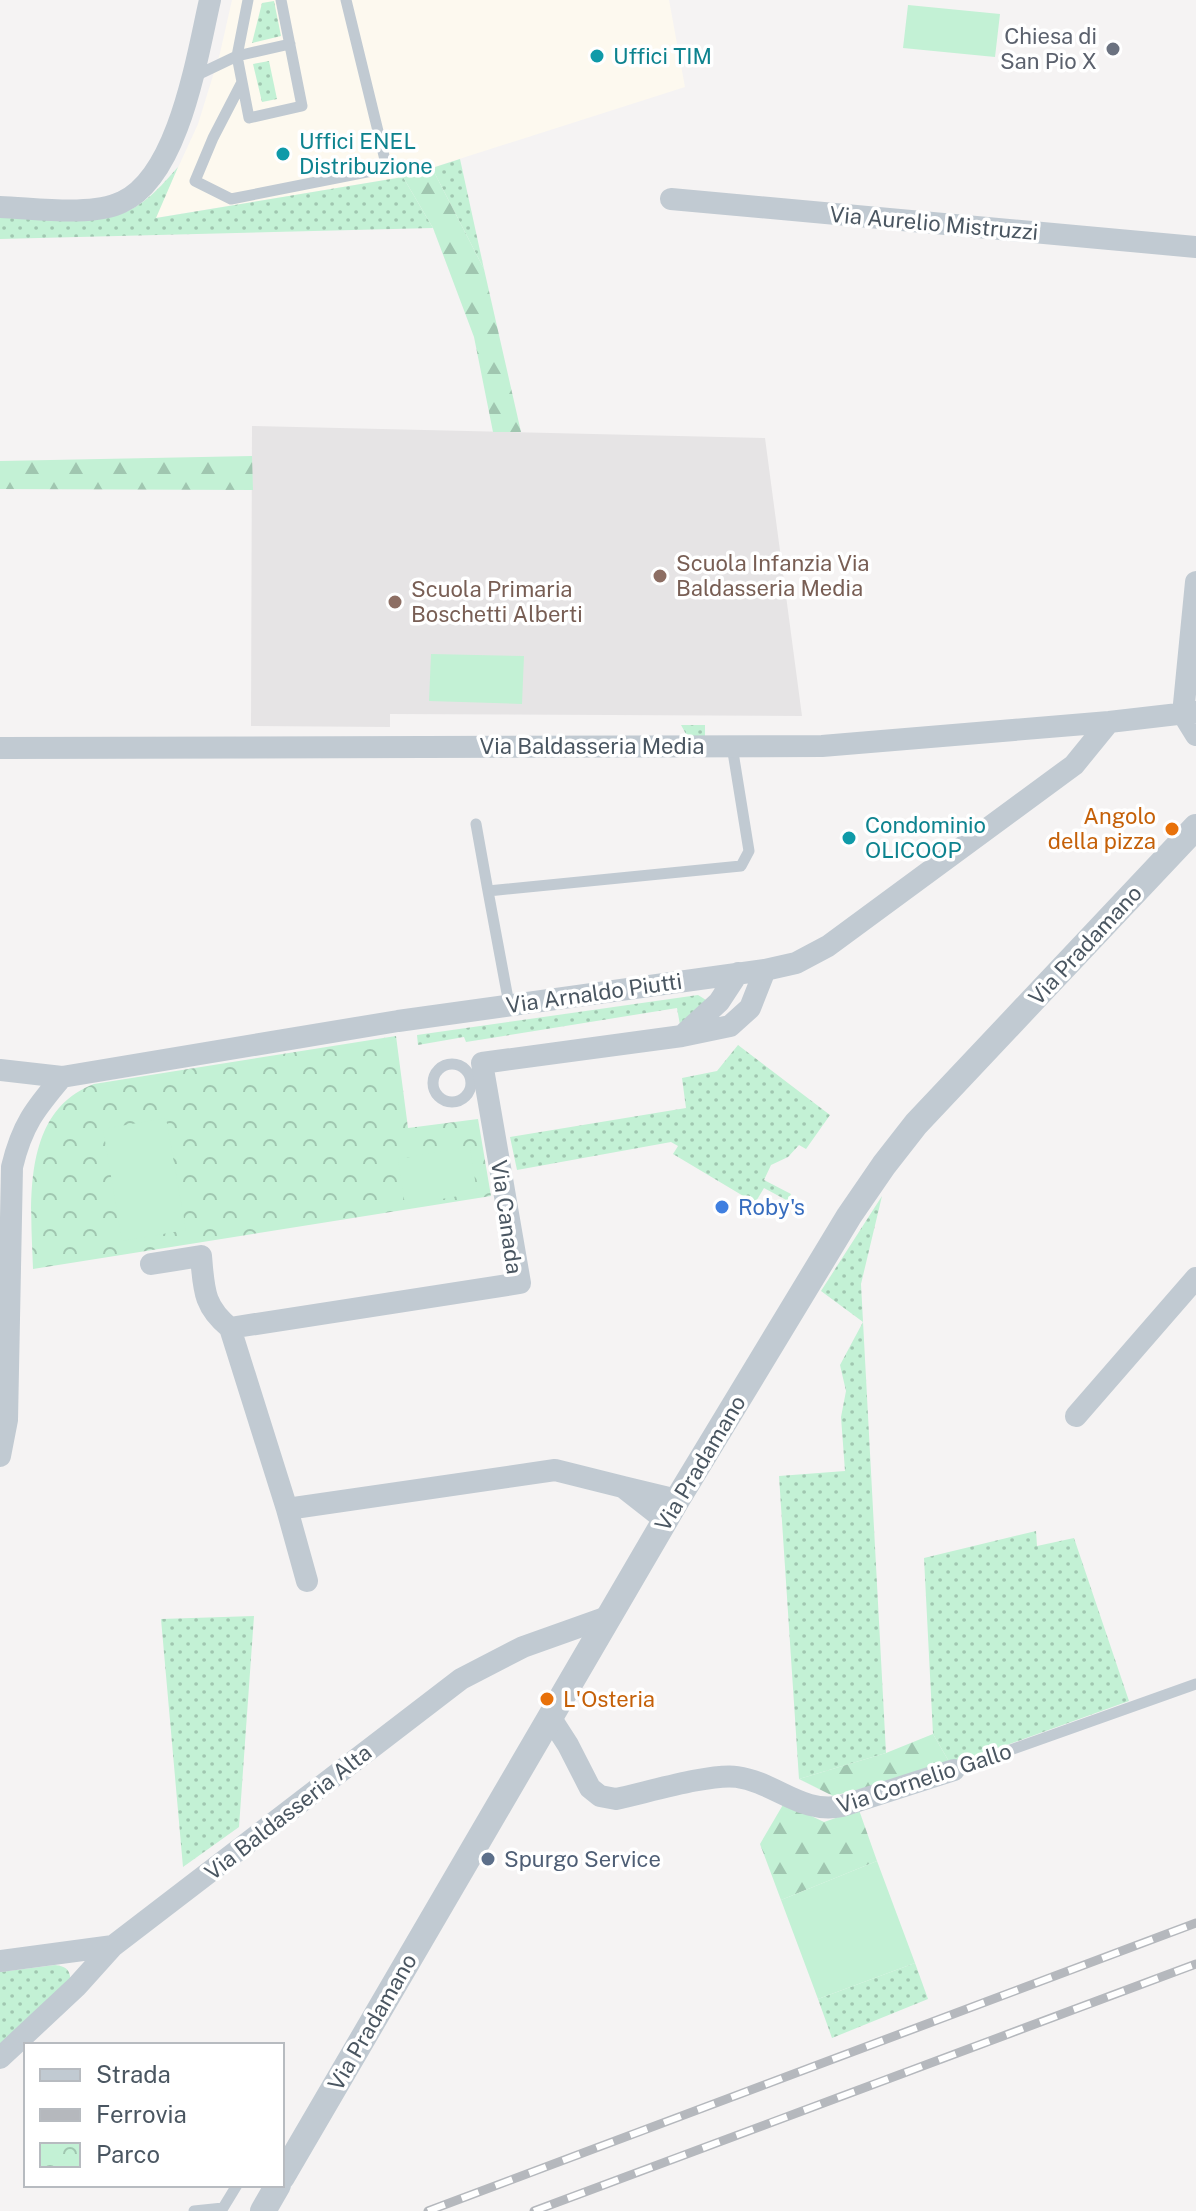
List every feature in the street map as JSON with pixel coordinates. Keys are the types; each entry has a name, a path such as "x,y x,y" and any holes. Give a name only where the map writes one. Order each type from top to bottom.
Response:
{"street":[{"path":"0,207 102,208 121,203 137,193 173,139 192,77 210,0"},
{"name":"Via Aurelio Mistruzzi","path":"671,199 1196,247"},
{"path":"1196,582 1190,713 1196,735"},
{"name":"Via Baldasseria Media","path":"0,748 856,744 1190,713"},
{"name":"Via Arnaldo Piutti","path":"0,1070 62,1077 509,1004 765,970 796,963 828,946 1074,765 1109,722"},
{"name":"Via Pradamano","path":"285,2166 671,1510 841,1229 884,1165 916,1124 1196,827"},
{"name":"Via Canada","path":"230,1328 520,1283 474,1066 682,1036 730,1026 750,1008 765,970"},
{"path":"682,1036 719,1002 738,973"},
{"path":"0,1456 7,1420 12,1167 19,1137 33,1111 62,1077"},
{"path":"151,1264 201,1256 209,1305 230,1328 307,1581"},
{"path":"1076,1416 1196,1278"},
{"path":"287,1509 555,1470 623,1487 671,1510"},
{"name":"Via Baldasseria Alta","path":"0,2058 77,1986 113,1946 461,1679 523,1647 610,1616"},
{"name":"Via Cornelio Gallo","path":"550,1717 590,1788 600,1796 616,1799 729,1776 750,1780 803,1804 823,1809 842,1806 954,1770"},
{"path":"0,1961 113,1946"},
{"path":"263,2211 277,2187"}],"lane":[{"path":"248,0 237,56 249,118 302,106 281,0"},
{"path":"242,82 195,181 231,199 387,168 346,0"},
{"path":"192,77 237,56 290,44"},
{"path":"488,891 741,866 749,851 732,746"},
{"path":"476,824 509,1004"},
{"name":"Via Cornelio Gallo","path":"954,1770 1196,1684"},
{"path":"194,2211 223,2208 236,2187"}],"shaded area":[{"path":"232,0 669,0 685,87 403,177 155,218 198,124 220,53"},
{"path":"252,426 765,438 802,716 390,714 390,727 251,726"}],"green space":[{"path":"274,1 281,36 252,43 262,3"},
{"path":"908,5 1000,14 995,57 903,48"},
{"path":"269,61 277,99 262,102 253,64"},
{"path":"460,159 484,269 432,168"},
{"path":"178,167 156,218 403,177 433,228 0,239 0,213 117,215 143,202"},
{"path":"432,168 484,269 521,432 493,432 474,337 433,228 403,177"},
{"path":"252,456 253,490 0,489 0,461"},
{"path":"431,654 524,656 522,704 429,701"},
{"path":"681,725 705,725 705,738 687,736"},
{"path":"698,995 706,1000 680,1025 677,1008 466,1042 464,1037 418,1045 417,1035"},
{"path":"396,1036 408,1128 478,1119 491,1196 33,1269 31,1217 35,1163 42,1138 53,1116 70,1097 94,1084"},
{"path":"738,1045 830,1115 806,1149 799,1145 788,1157 771,1165 764,1180 791,1194 788,1201 764,1188 755,1203 673,1154 678,1146 671,1142 517,1170 510,1137 686,1108 682,1078 717,1071"},
{"path":"166,1118 186,1230 122,1241 103,1129"},
{"path":"470,1147 477,1193 405,1205 398,1159"},
{"path":"882,1196 861,1284 886,1753 799,1779 779,1476 845,1471 841,1417 846,1391 840,1365 863,1322 821,1291"},
{"path":"1036,1531 1037,1546 1074,1538 1129,1701 951,1765 933,1734 924,1558"},
{"path":"254,1616 239,1827 183,1867 161,1619"},
{"path":"933,1734 951,1765 833,1796 799,1779 886,1753"},
{"path":"784,1803 824,1822 859,1810 877,1861 781,1900 760,1844"},
{"path":"877,1861 915,1963 818,1999 781,1900"},
{"path":"915,1963 928,1999 832,2038 818,1999"},
{"path":"55,1965 67,1969 70,1980 0,2049 0,1972"}],"railway":[{"path":"428,2211 1196,1923"},
{"path":"534,2211 1196,1964"}],"place":[{"name":"Chiesa di San Pio X","path":"1113,49"},
{"name":"Uffici TIM","path":"597,56"},
{"name":"Uffici ENEL Distribuzione","path":"283,154"},
{"name":"Scuola Infanzia Via Baldasseria Media","path":"660,576"},
{"name":"Scuola Primaria Boschetti Alberti","path":"395,602"},
{"name":"Angolo della pizza","path":"1172,829"},
{"name":"Condominio OLICOOP","path":"849,838"},
{"name":"Roby's","path":"722,1207"},
{"name":"L'Osteria","path":"547,1699"},
{"name":"Spurgo Service","path":"488,1859"}]}
